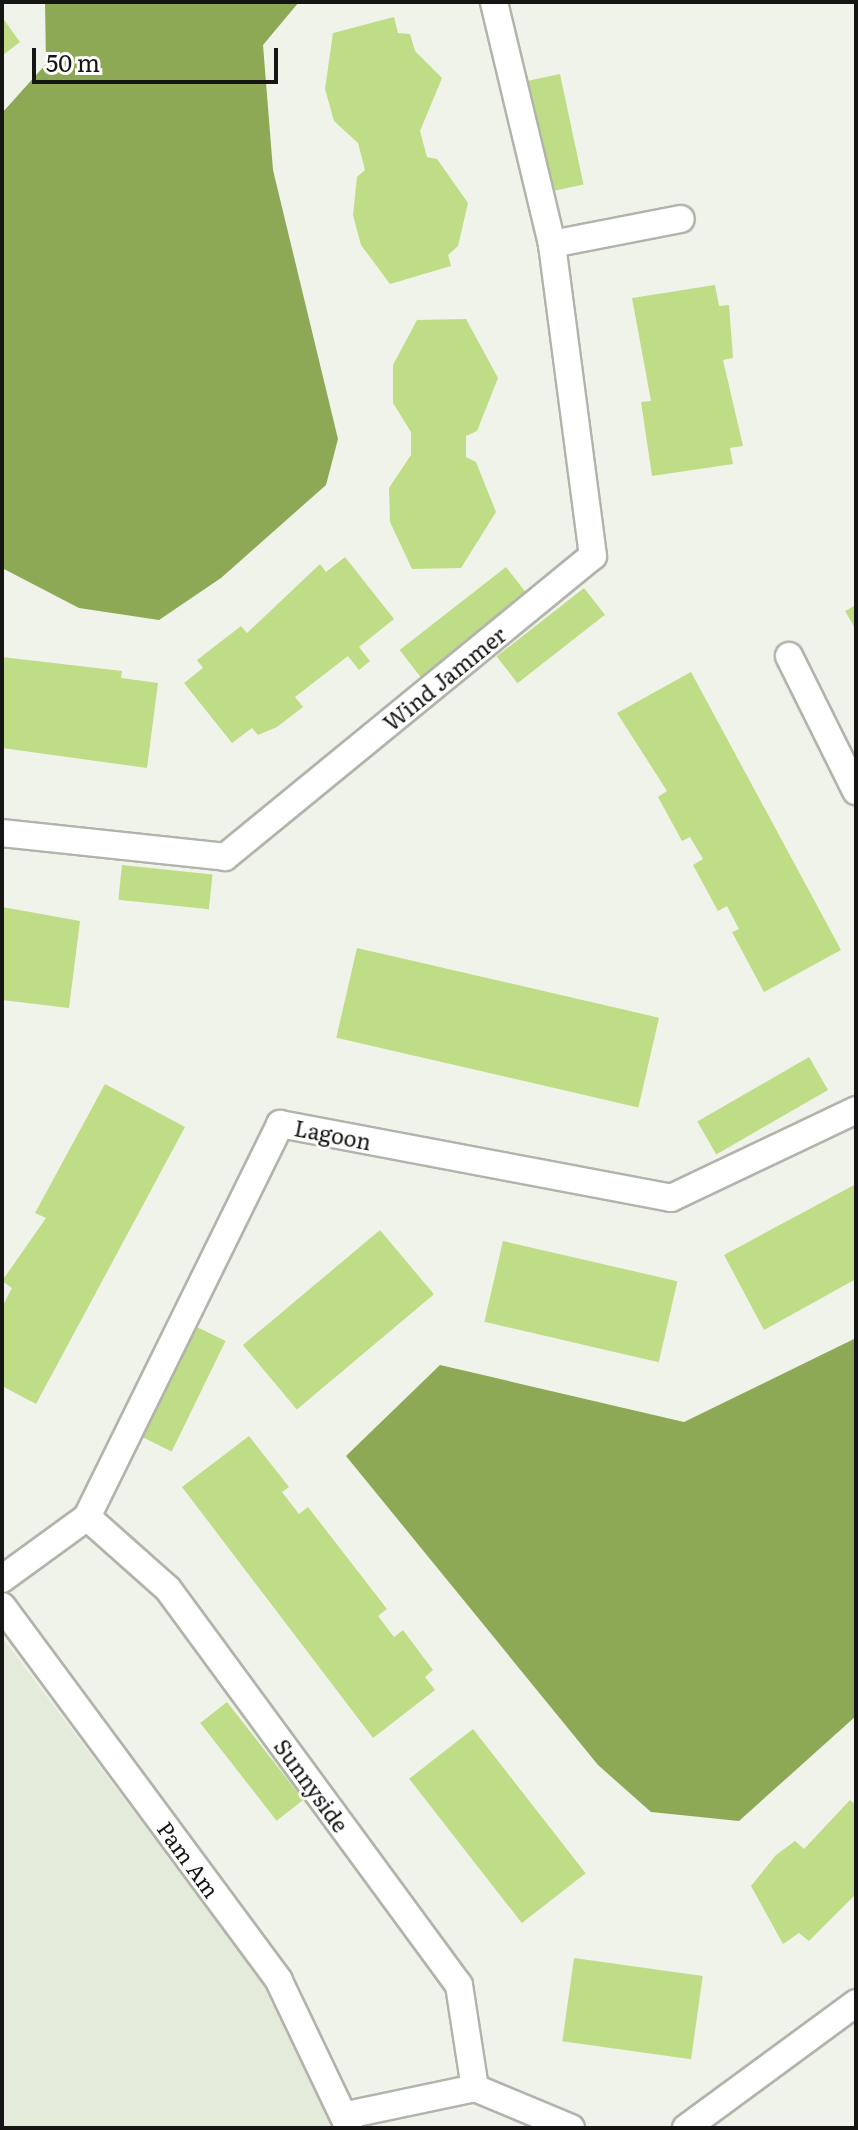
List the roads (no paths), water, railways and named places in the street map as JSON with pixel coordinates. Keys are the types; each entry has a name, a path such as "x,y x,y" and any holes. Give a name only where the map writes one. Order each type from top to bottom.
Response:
{"street":[{"name":"Wind Jammer","path":"2,833 225,857 593,556 552,244 494,2"},
{"path":"552,244 681,219"},
{"path":"789,656 856,791"},
{"name":"Lagoon","path":"2,1579 87,1517 280,1124 671,1198 856,1110"},
{"name":"Sunnyside","path":"87,1517 168,1589 459,1985 475,2088"},
{"name":"Pam Am","path":"2,1606 279,1981 348,2122"},
{"path":"686,2128 856,2003"},
{"path":"348,2122 475,2088 571,2128"}]}
